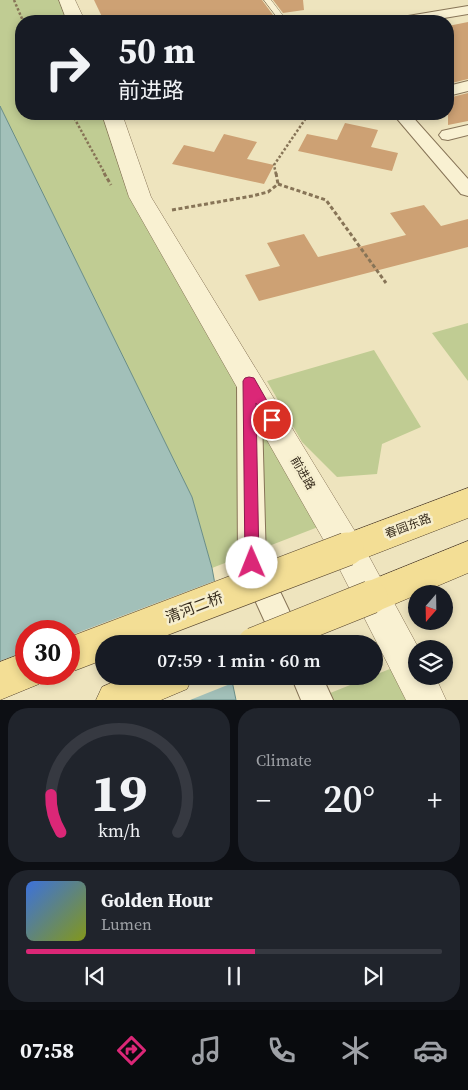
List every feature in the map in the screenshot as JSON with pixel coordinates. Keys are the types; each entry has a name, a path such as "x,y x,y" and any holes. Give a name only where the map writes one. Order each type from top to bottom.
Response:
{"main road":[{"name":"春园东路","path":"347,549 468,503"},
{"name":"清河二桥","path":"80,651 347,549"},
{"path":"276,635 468,557"},
{"path":"0,681 15,675"},
{"path":"115,700 152,685"}],"street":[{"path":"67,0 73,15"},
{"path":"422,5 434,15 468,10"},
{"path":"454,90 468,86"},
{"name":"前进路","path":"114,120 140,197 347,549 427,700"},
{"path":"406,120 468,190"},
{"path":"448,135 468,130"},
{"path":"249,381 252,563 286,635"},
{"path":"310,685 317,700"}],"lane":[{"path":"267,0 279,15"}],"path":[{"path":"14,0 20,15"},
{"path":"278,184 274,165 305,120"},
{"path":"151,214 252,196 268,192 278,184"},
{"path":"278,184 326,200 386,283"}],"green space":[{"path":"0,0 67,0 73,15 15,15 15,120 114,120 140,197 331,522 212,568 192,497 0,106"},
{"path":"468,323 468,381 432,333"},
{"path":"374,350 421,427 382,444 377,474 337,477 302,442 267,381"},
{"path":"407,662 408,685 419,685 427,700 313,700 350,685 383,685 383,672"}],"water":[{"path":"0,106 192,497 212,568 224,635 95,635 95,685 233,685 236,700 0,700"}],"pier":[{"path":"217,580 226,635 95,635 95,685 228,685 190,700 0,700 0,661 15,655 15,685 80,685 80,632"}],"building":[{"path":"94,0 262,0 273,15 101,15"},
{"path":"273,0 303,0 304,10 283,13"},
{"path":"468,22 468,79 454,82 454,25"},
{"path":"468,93 468,121 448,125 448,120 454,120 454,96"},
{"path":"345,123 378,130 371,147 398,153 392,171 298,151 307,134 337,140"},
{"path":"224,134 257,142 247,159 274,165 264,184 172,164 184,145 214,152"},
{"path":"424,205 441,226 468,219 468,247 259,301 245,275 280,266 267,243 304,234 318,257 347,250 406,235 390,213"}],"route":[{"path":"252,563 249,381 272,420"}]}
